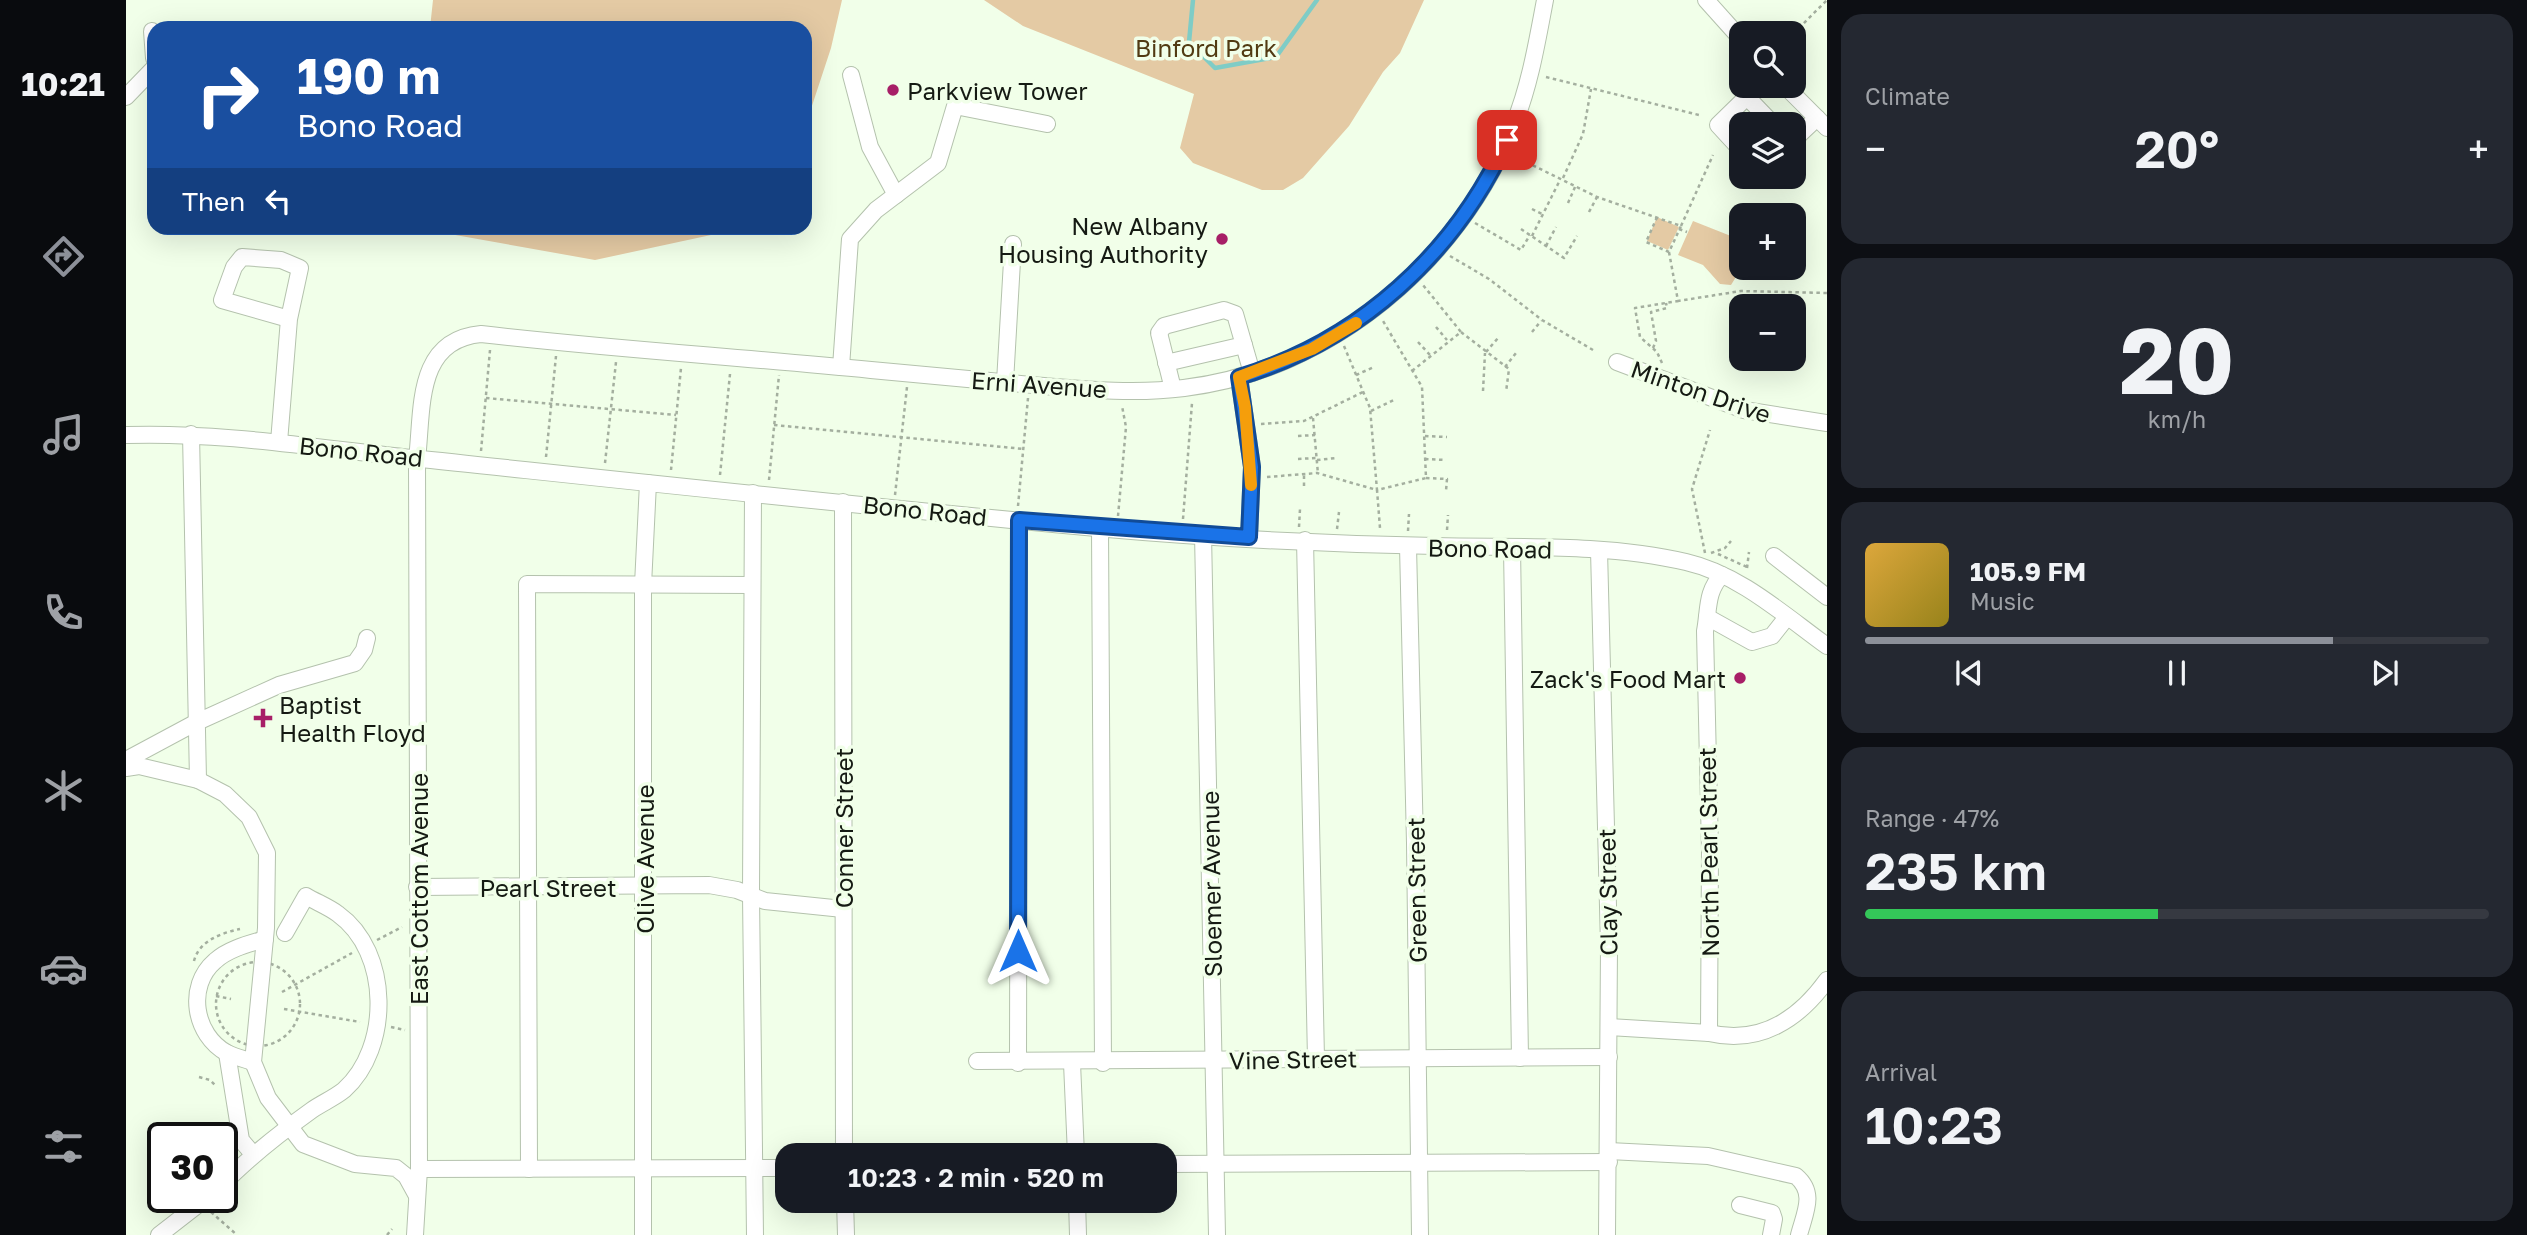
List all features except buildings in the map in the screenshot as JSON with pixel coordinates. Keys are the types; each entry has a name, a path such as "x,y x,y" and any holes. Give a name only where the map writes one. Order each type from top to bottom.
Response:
{"street":[{"name":"Erni Avenue","path":"417,459 431,365 447,344 470,335 1083,389 1173,390 1245,375 1288,361 1340,334 1381,304 1420,269 1453,230 1483,187 1515,124 1526,91 1545,0"},
{"path":"1706,0 1729,26"},
{"path":"126,97 147,75"},
{"path":"851,75 870,147 896,195"},
{"path":"1731,112 1746,98"},
{"path":"1797,98 1822,123 1806,136"},
{"path":"841,367 850,239 876,210 938,163 955,106 1047,124"},
{"path":"1729,114 1718,125 1729,137"},
{"path":"1005,382 1013,244"},
{"path":"279,442 289,319 300,268 281,260 242,257 234,267 222,300 289,319"},
{"path":"1173,390 1158,333 1164,327 1224,310 1235,314 1244,345 1252,467 1249,537"},
{"path":"1166,363 1244,345"},
{"name":"Minton Drive","path":"1617,362 1744,410 1827,423"},
{"path":"191,434 198,780"},
{"name":"Bono Road","path":"126,435 191,434 279,442 417,459 843,502 1019,513 1100,528 1249,537 1302,534 1512,548 1599,550 1686,562 1722,575 1827,646"},
{"name":"East Cottom Avenue","path":"415,1235 419,1169 417,459"},
{"name":"Olive Avenue","path":"643,1235 643,585 648,483"},
{"path":"753,493 751,895 755,1235"},
{"name":"Conner Street","path":"843,502 844,1143"},
{"path":"1018,1063 1019,513"},
{"path":"1100,528 1104,1063"},
{"name":"Sloemer Avenue","path":"1203,534 1217,1235"},
{"path":"1302,534 1316,1059"},
{"name":"Green Street","path":"1408,539 1420,1235"},
{"path":"1512,548 1520,1058"},
{"name":"Clay Street","path":"1599,550 1609,1027 1607,1235"},
{"path":"1774,556 1827,597"},
{"name":"North Pearl Street","path":"1709,1033 1710,850 1704,631 1713,584 1722,575"},
{"path":"529,1169 527,584 752,585"},
{"path":"1707,617 1752,642 1772,636 1787,617"},
{"path":"126,761 195,723 279,685 355,663 364,650 366,638"},
{"path":"126,768 139,766 198,780 225,794 249,817 267,853 265,939 253,1062 268,1098 303,1144 355,1164 396,1168 406,1176 417,1196"},
{"name":"Pearl Street","path":"418,887 709,885 765,901 843,909"},
{"path":"238,1168 252,1153 344,1090 365,1062 376,1025 379,1002 377,984 365,947 340,915 306,896 285,933"},
{"path":"253,1062 227,1053 201,1029 197,1012 205,973 224,955 265,939"},
{"path":"1609,1027 1752,1035 1777,1027 1800,1012 1827,980"},
{"path":"227,1053 241,1140 252,1153"},
{"name":"Vine Street","path":"976,1062 1609,1057"},
{"path":"1072,1063 1075,1143"},
{"path":"1177,1164 1708,1156 1774,1169 1796,1176 1806,1184 1810,1194 1799,1235"},
{"path":"419,1169 775,1168"},
{"path":"1740,1205 1772,1213 1774,1219 1771,1235"},
{"path":"159,1235 187,1213"},
{"path":"845,1213 846,1235"},
{"path":"1077,1213 1078,1235"}],"path":[{"path":"1806,21 1827,1"},
{"path":"1540,75 1699,115"},
{"path":"1473,221 1521,250 1543,215 1583,134 1591,89"},
{"path":"1511,155 1597,197 1658,215 1687,232"},
{"path":"1678,301 1669,252 1713,155"},
{"path":"1568,203 1576,186"},
{"path":"1589,212 1597,197"},
{"path":"1532,209 1543,215"},
{"path":"1658,215 1646,242 1669,252"},
{"path":"1546,246 1556,228"},
{"path":"1521,229 1564,258 1577,236"},
{"path":"1447,255 1489,279 1542,320 1593,350"},
{"path":"1420,283 1461,331 1508,369 1506,392"},
{"path":"1664,368 1653,348 1640,337 1634,308 1741,291 1827,293"},
{"path":"1653,348 1656,341 1651,312 1667,308 1666,303"},
{"path":"1381,318 1422,387 1426,478"},
{"path":"1532,332 1542,320"},
{"path":"1436,327 1448,342"},
{"path":"1412,371 1461,331"},
{"path":"1483,391 1486,352 1498,338"},
{"path":"1419,342 1431,356"},
{"path":"1343,344 1370,412 1380,531"},
{"path":"480,454 491,346"},
{"path":"545,461 556,352"},
{"path":"1394,357 1401,353"},
{"path":"1505,366 1516,353"},
{"path":"605,467 616,358"},
{"path":"670,473 681,365"},
{"path":"1356,375 1374,367"},
{"path":"720,478 731,370"},
{"path":"769,483 779,375"},
{"path":"1412,386 1418,382"},
{"path":"895,495 907,386"},
{"path":"1254,425 1304,421 1363,392"},
{"path":"486,398 676,415"},
{"path":"1019,513 1028,398"},
{"path":"1370,412 1394,400"},
{"path":"1183,522 1193,401"},
{"path":"1118,516 1126,427 1122,406"},
{"path":"1313,416 1318,474"},
{"path":"774,425 1024,449"},
{"path":"1710,430 1692,489 1704,553 1717,553 1747,567"},
{"path":"1298,436 1315,435"},
{"path":"1424,436 1447,437"},
{"path":"1298,459 1336,458"},
{"path":"1425,459 1446,460"},
{"path":"1304,474 1304,486"},
{"path":"1258,477 1318,474 1377,490 1426,478 1447,479 1446,491"},
{"path":"1338,480 1338,488"},
{"path":"1412,481 1413,489"},
{"path":"1300,509 1302,534"},
{"path":"1337,530 1339,512"},
{"path":"1408,539 1409,514"},
{"path":"1447,533 1448,515"},
{"path":"1717,553 1731,541"},
{"path":"1749,552 1747,567 1750,574"},
{"path":"282,992 407,924"},
{"path":"192,969 196,953 206,942 221,934 246,928"},
{"path":"284,1009 406,1030"},
{"path":"217,1213 237,1235"},
{"path":"387,1235 392,1229"}],"green space":[{"path":"433,0 842,0 831,48 812,106 812,21 431,21"},
{"name":"Binford Park","path":"984,0 1424,0 1400,53 1383,72 1349,126 1303,178 1283,190 1262,190 1193,163 1180,148 1194,94 1023,26"},
{"path":"1657,217 1679,227 1668,250 1647,241"},
{"path":"1693,221 1729,235 1729,280 1734,280 1731,285 1720,284 1703,265 1678,255"},
{"path":"455,235 711,235 595,260"}],"waterway":[{"path":"1193,0 1189,42 1215,68 1276,57 1317,0"}],"slow traffic":[{"path":"1251,485 1252,467 1239,377 1288,361 1356,323"}],"place":[{"name":"Parkview Tower","path":"893,90"},
{"name":"New Albany Housing Authority","path":"1222,239"},
{"name":"Zack's Food Mart","path":"1740,678"},
{"name":"Baptist Health Floyd","path":"263,718"}],"route":[{"path":"1018,951 1019,520 1249,537 1252,467 1239,377 1288,361 1312,349 1340,334 1381,304 1420,269 1453,230 1483,187 1507,140"}]}
